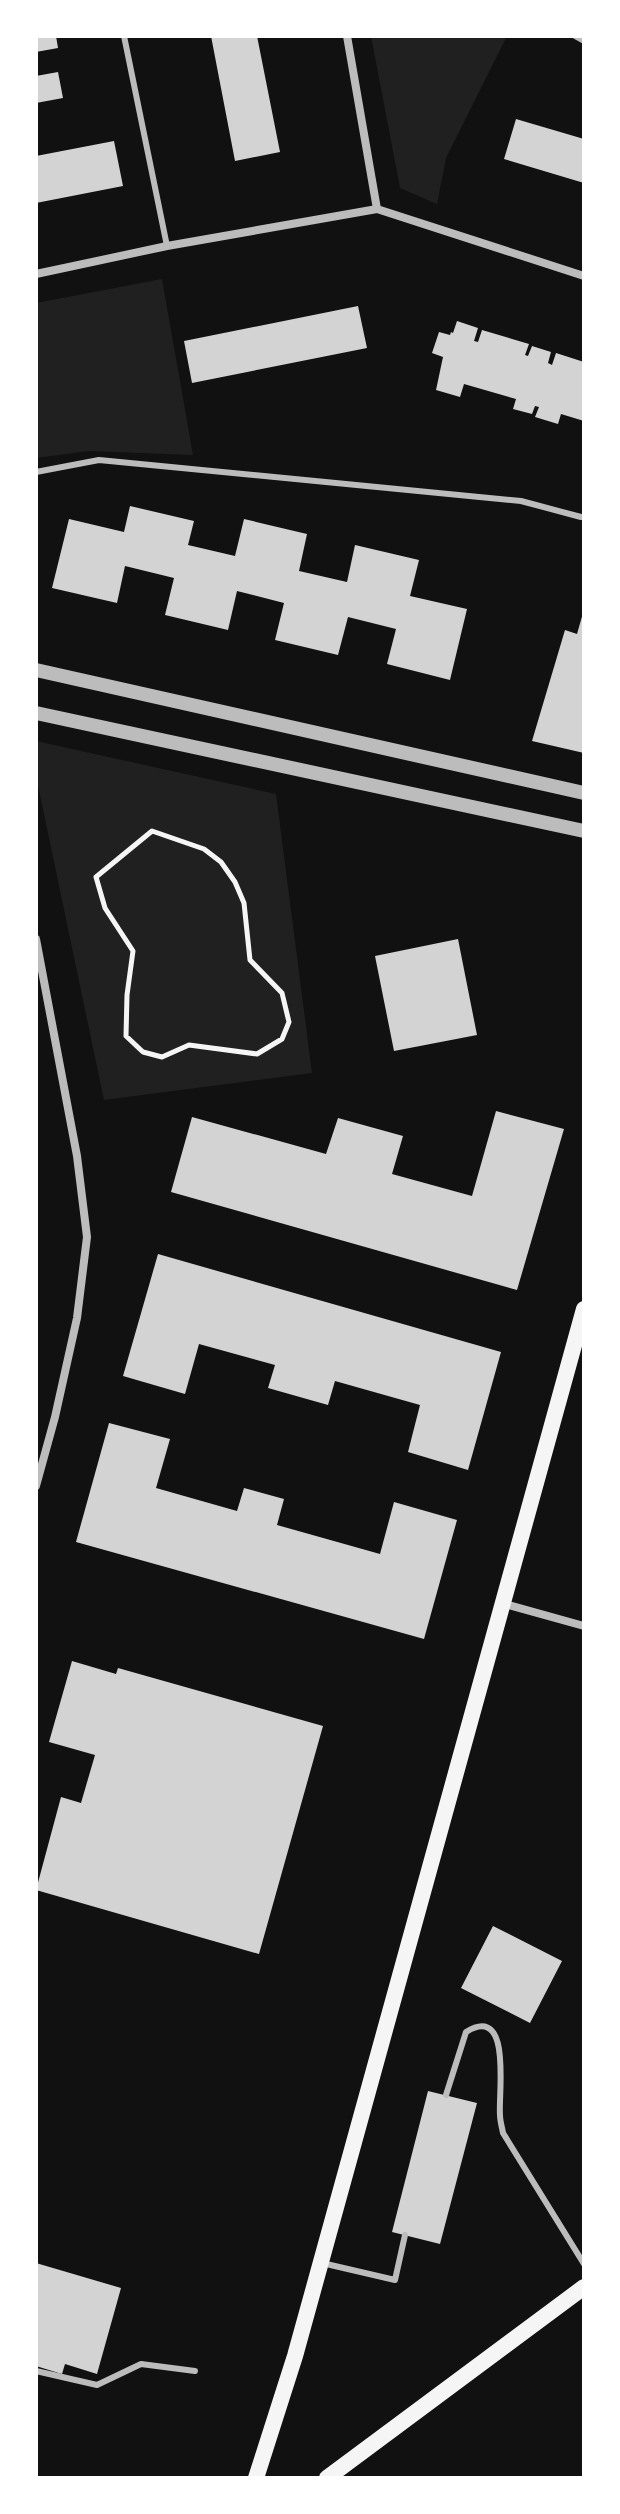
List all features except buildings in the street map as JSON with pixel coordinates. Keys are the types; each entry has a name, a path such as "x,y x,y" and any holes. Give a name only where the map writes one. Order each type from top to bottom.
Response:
{"main road":[{"path":"256,2478 295,2356 584,1309"},
{"path":"327,2478 584,2287"}],"street":[{"path":"347,36 377,209"},
{"path":"36,274 167,246 377,209 584,276"},
{"path":"36,670 584,793"},
{"path":"36,713 584,831"},
{"path":"36,939 75,1140 87,1237 77,1318 36,1486"},
{"path":"501,1603 584,1626"}],"lane":[{"path":"124,36 167,246"},
{"path":"575,36 584,41"},
{"path":"36,472 99,460 521,501 581,517"},
{"path":"446,2095 466,2032 474,2027 485,2027 495,2034 500,2046 503,2133 584,2264"},
{"path":"321,2263 395,2280 405,2235"},
{"path":"36,2371 97,2385 141,2364 195,2371"}],"path":[{"path":"152,831 204,849 221,862 235,882 244,903 250,960 282,993 289,1022 282,1039 257,1054 189,1045 162,1057 143,1052 126,1036 133,951 105,908 96,877 152,831"}],"shaded area":[{"path":"371,36 507,36 446,158 437,204 400,188"},
{"path":"162,279 193,455 89,451 36,458 36,303"},
{"path":"36,741 276,794 312,1073 104,1100 36,776"}]}
